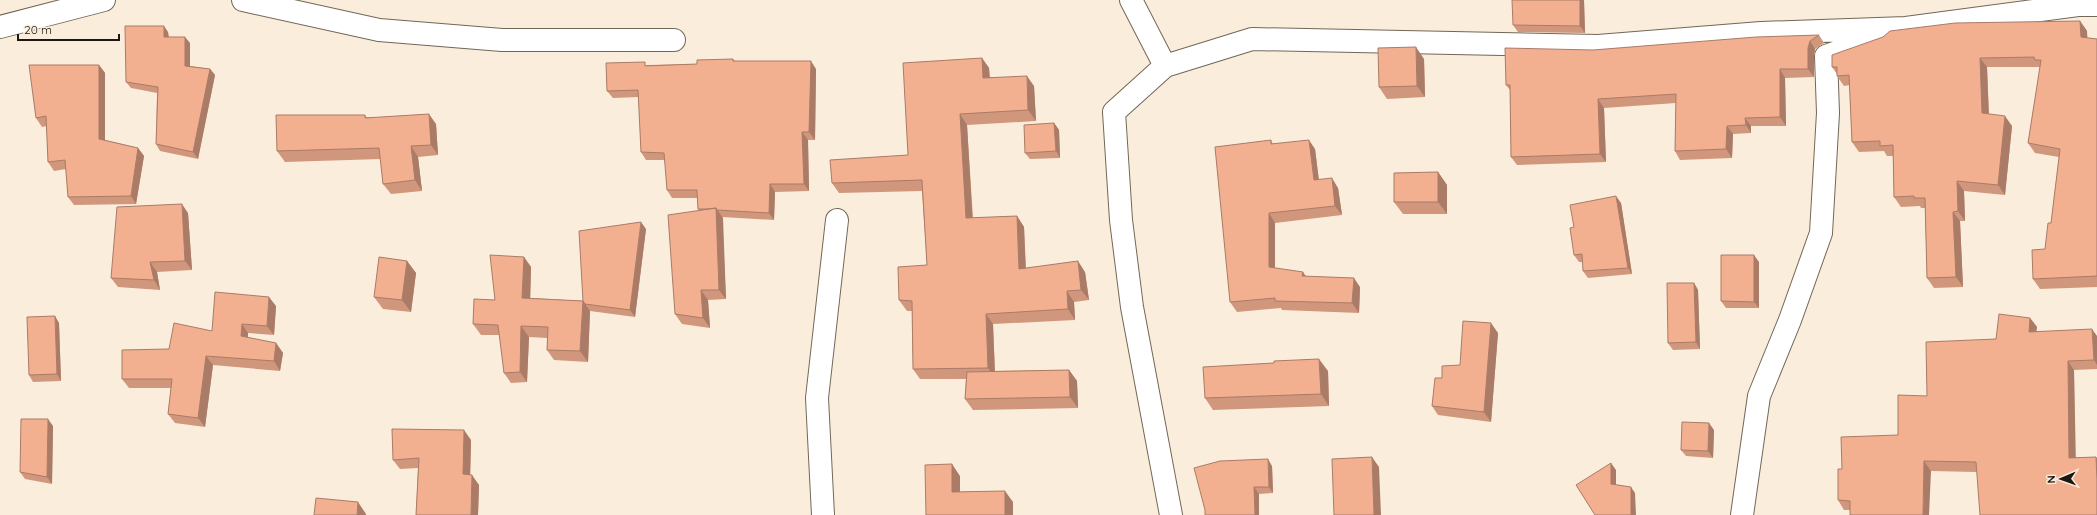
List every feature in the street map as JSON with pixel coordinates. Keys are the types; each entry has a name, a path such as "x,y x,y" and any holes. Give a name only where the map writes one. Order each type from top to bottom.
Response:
{"street":[{"path":"0,26 104,0"},
{"path":"243,0 379,30 502,40 674,40"},
{"path":"1131,0 1165,66"},
{"path":"1171,515 1132,307 1121,220 1114,112 1165,66 1252,39 1598,46 1761,33 1906,28 2078,5 2097,4"},
{"path":"1742,515 1759,396 1790,320 1821,233 1828,113 1826,56 1906,28"},
{"path":"823,515 817,398 836,220"}],"building":[{"path":"1512,0 1580,0 1580,26 1513,25"},
{"path":"2080,21 2081,37 2097,39 2097,276 2033,279 2032,250 2045,249 2048,223 2051,223 2060,149 2028,143 2041,60 2035,60 2034,57 1980,58 1982,113 2005,116 1998,185 1957,181 1958,211 1953,212 1956,277 1927,278 1925,198 1914,198 1914,196 1894,197 1893,145 1880,146 1880,141 1852,142 1849,75 1837,76 1837,67 1832,67 1832,55 1883,37 1890,31 1955,23"},
{"path":"125,26 164,26 164,37 185,37 185,66 210,69 193,152 156,144 158,87 126,82"},
{"path":"1819,35 1810,41 1808,48 1808,69 1780,69 1780,117 1745,118 1746,125 1727,126 1726,149 1675,151 1676,94 1598,99 1600,154 1511,157 1510,85 1506,85 1505,48 1593,50 1756,37"},
{"path":"1416,47 1417,86 1379,87 1378,48"},
{"path":"982,58 983,78 1027,76 1028,110 960,114 966,218 1017,216 1019,269 1078,261 1081,290 1067,291 1068,309 986,314 988,368 913,369 912,301 899,300 898,267 927,265 922,180 832,183 830,160 908,155 903,63"},
{"path":"733,59 733,61 811,61 809,132 802,132 804,184 770,184 769,213 717,210 716,208 698,209 697,190 667,190 664,153 641,152 638,90 607,91 606,63 645,62 645,66 697,64 697,60"},
{"path":"29,65 99,65 99,139 138,148 131,196 68,197 65,160 48,162 46,116 36,118"},
{"path":"429,114 431,145 411,146 415,180 383,184 379,148 277,151 276,115 365,115 365,118"},
{"path":"1054,123 1056,151 1025,153 1024,125"},
{"path":"1271,140 1271,144 1309,140 1314,180 1332,178 1335,206 1269,213 1269,267 1303,272 1302,276 1354,278 1352,303 1275,301 1275,298 1230,302 1215,147"},
{"path":"1438,172 1438,202 1394,202 1394,173"},
{"path":"1616,196 1628,268 1583,271 1582,254 1574,255 1570,228 1574,227 1570,205"},
{"path":"182,204 185,261 150,262 154,280 111,278 117,207"},
{"path":"716,208 719,290 701,290 703,318 675,314 668,215"},
{"path":"641,222 630,310 585,304 583,301 579,231"},
{"path":"490,255 524,257 522,298 583,301 580,351 547,350 548,327 521,326 520,372 504,373 498,325 473,324 474,299 495,300"},
{"path":"1721,255 1754,255 1754,302 1721,301"},
{"path":"379,257 407,261 402,300 374,297"},
{"path":"1667,283 1694,283 1696,342 1668,343"},
{"path":"215,292 269,297 267,326 242,324 241,336 276,343 274,361 206,356 198,418 168,414 172,379 122,379 122,350 169,349 174,323 212,331"},
{"path":"1999,314 2030,318 2029,332 2092,329 2094,360 2068,361 2069,458 2096,457 2097,515 1980,515 1976,462 1924,461 1923,515 1850,515 1850,501 1838,500 1838,469 1842,469 1841,437 1898,435 1898,395 1927,396 1926,342 1996,339"},
{"path":"55,316 57,374 29,375 27,317"},
{"path":"1463,321 1491,323 1484,412 1432,406 1435,378 1442,378 1442,366 1460,365"},
{"path":"1319,359 1321,394 1205,398 1203,367"},
{"path":"1069,370 1070,397 965,399 967,372"},
{"path":"21,419 48,419 47,477 20,472"},
{"path":"1682,422 1709,423 1708,451 1681,450"},
{"path":"392,429 464,430 463,474 472,475 471,515 416,515 419,458 393,460"},
{"path":"1372,457 1374,515 1334,515 1332,459"},
{"path":"1268,459 1269,487 1254,487 1255,515 1205,515 1194,468 1220,461"},
{"path":"1611,463 1611,484 1631,487 1631,515 1595,515 1576,485"},
{"path":"952,464 952,492 1005,491 1005,515 926,515 925,465"},
{"path":"316,498 358,502 357,515 314,515"}]}
